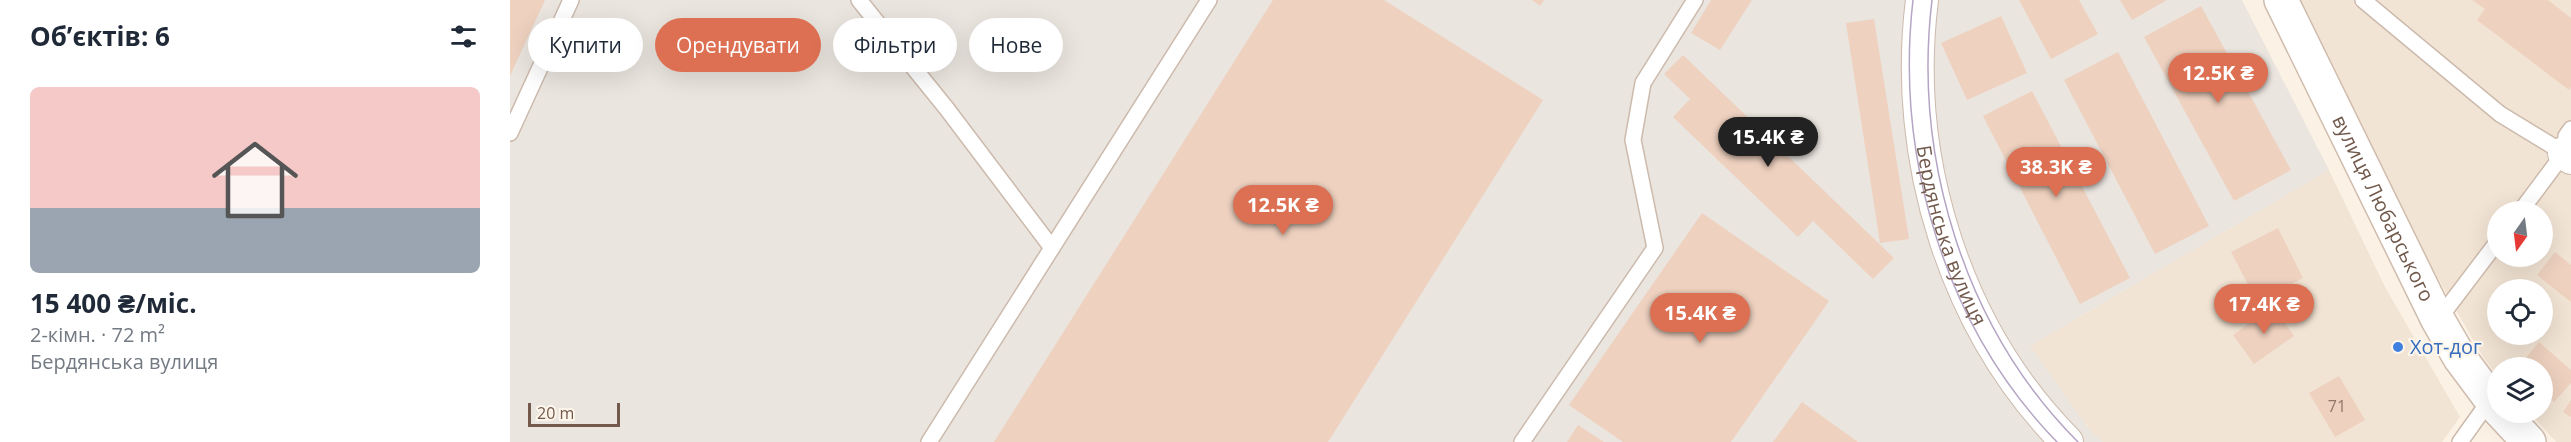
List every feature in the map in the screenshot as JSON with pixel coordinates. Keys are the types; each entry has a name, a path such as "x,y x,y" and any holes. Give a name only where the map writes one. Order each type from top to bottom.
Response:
{"main road":[{"name":"вулиця Любарського","path":"2281,0 2438,321 2460,358 2487,395"},
{"name":"вулиця Любарського","path":"2511,423 2529,442"}],"street":[{"name":"Бердянська вулиця","path":"1923,0 1917,66 1919,98 1928,169 1944,234 1985,332 2024,392 2067,442"}],"lane":[{"path":"510,133 572,0"},
{"path":"859,0 947,109 1052,248"},
{"path":"929,442 1209,0"},
{"path":"1522,442 1655,248 1633,140 1643,83 1695,0"},
{"path":"2363,0 2500,114 2569,147 2528,201"},
{"path":"2438,321 2487,256"},
{"path":"2460,442 2487,416"}],"shaded area":[{"path":"510,0 2242,0 2329,170 2030,346 2091,432 2103,442 510,442"},
{"path":"2297,0 2571,0 2571,442 2556,442 2539,423 2553,423 2553,357 2487,357 2487,362 2398,209"},
{"path":"2329,170 2385,287 2460,417 2442,442 2103,442 2091,432 2030,346"}],"building":[{"path":"510,0 545,0 537,18 528,18 528,37 510,76"},
{"path":"1273,0 1384,0 1543,100 1328,442 994,442"},
{"path":"1532,0 1544,0 1540,6"},
{"path":"1711,0 1752,0 1720,50 1691,33"},
{"path":"2019,0 2079,0 2098,34 2051,59"},
{"path":"2120,0 2167,0 2132,20"},
{"path":"2472,0 2548,0 2571,18 2571,87 2569,90 2477,20 2485,9"},
{"path":"2201,6 2291,170 2234,201 2144,37"},
{"path":"2001,16 2027,73 1967,100 1941,43"},
{"path":"1874,19 1909,239 1880,243 1846,23"},
{"path":"2118,52 2209,226 2155,254 2064,80"},
{"path":"1683,55 1894,258 1873,279 1813,221 1798,237 1673,117 1690,99 1664,74"},
{"path":"2032,91 2130,278 2080,304 1983,116"},
{"path":"1702,213 1829,301 1731,442 1623,442 1569,405"},
{"path":"2278,228 2303,278 2257,302 2231,252"},
{"path":"2555,252 2571,265 2571,302 2553,288 2553,279 2542,279 2537,275 2543,267 2553,267"},
{"path":"2273,306 2294,336 2254,364 2233,335"},
{"path":"2536,345 2542,345 2571,370 2571,383 2554,402 2553,357 2526,357"},
{"path":"2339,376 2365,420 2335,437 2309,393"},
{"path":"2571,400 2571,417 2563,412"},
{"path":"1802,402 1858,442 1773,442"},
{"path":"1578,425 1604,442 1567,442"}],"tram line":[{"path":"1913,0 1909,60 1912,120 1921,179 1936,237 1957,293 1985,347 2018,396 2057,442"},
{"path":"1932,0 1928,60 1931,120 1940,179 1955,238 1977,294 2004,347 2038,397 2078,442"}],"place":[{"name":"Хот-дог","path":"2398,347"}]}
